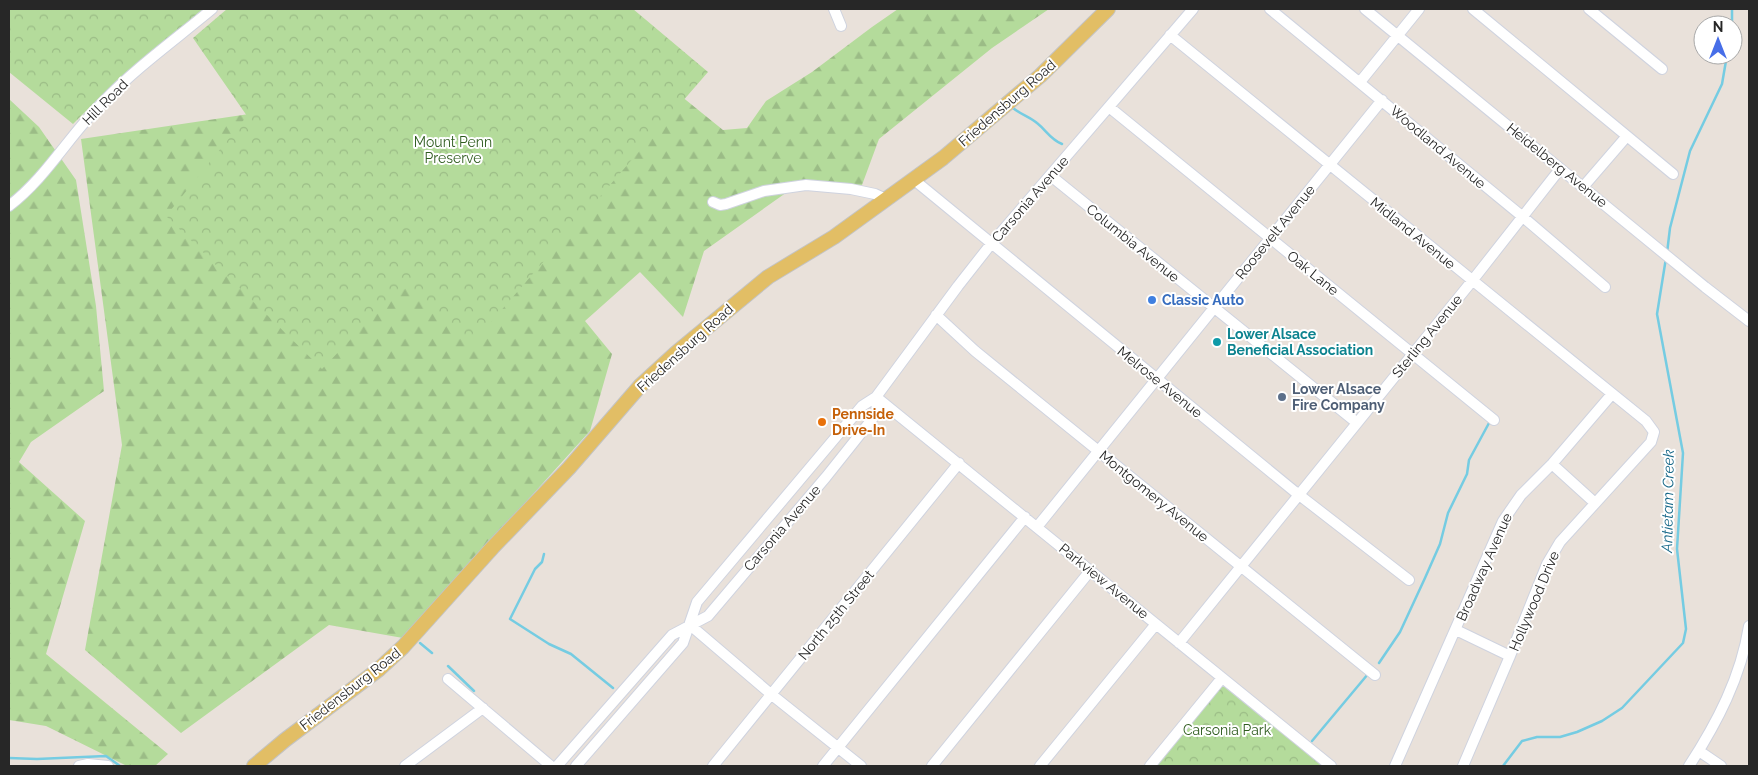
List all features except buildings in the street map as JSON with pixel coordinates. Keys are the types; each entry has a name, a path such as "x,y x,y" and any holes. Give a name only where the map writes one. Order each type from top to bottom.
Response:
{"main road":[{"name":"Friedensburg Road","path":"254,766 285,740 378,670 403,647 493,547 569,468 640,386 676,353 768,277 834,237 913,180 988,122 1040,76 1108,9"}],"street":[{"name":"Hill Road","path":"9,206 21,197 42,175 104,100 212,9"},
{"path":"834,9 841,26"},
{"name":"Carsonia Avenue","path":"576,766 683,642 697,602 862,406 876,397 991,244 1193,9"},
{"name":"Woodland Avenue","path":"1270,9 1523,217 1605,287"},
{"name":"Heidelberg Avenue","path":"1365,9 1674,262 1749,321"},
{"path":"1360,82 1419,9"},
{"path":"1473,9 1673,174"},
{"path":"1589,9 1662,69"},
{"name":"Midland Avenue","path":"1170,35 1646,421 1654,432"},
{"name":"Roosevelt Avenue","path":"1037,527 1382,100"},
{"name":"Oak Lane","path":"1109,107 1494,420"},
{"path":"1584,187 1626,136"},
{"name":"Sterling Avenue","path":"1179,643 1300,495 1356,422 1472,281 1560,169"},
{"name":"Columbia Avenue","path":"1051,176 1356,422"},
{"name":"Melrose Avenue","path":"913,180 1156,379 1409,580"},
{"path":"713,202 720,205 726,204 764,191 806,185 851,189 875,194 886,199"},
{"name":"Montgomery Avenue","path":"936,315 975,351 1375,675"},
{"name":"Broadway Avenue","path":"1395,766 1503,521 1521,495 1552,464 1612,394"},
{"name":"Carsonia Avenue","path":"557,766 672,635 708,616 826,477 876,413 876,397"},
{"name":"Parkview Avenue","path":"876,397 1331,766"},
{"name":"Hollywood Drive","path":"1462,766 1510,656 1547,564 1560,542 1651,442 1654,432"},
{"name":"North 25th Street","path":"713,766 959,463"},
{"path":"1552,464 1595,503"},
{"path":"823,766 1025,517"},
{"path":"932,766 1090,570"},
{"path":"1040,766 1156,624"},
{"path":"690,625 772,695 861,766"},
{"path":"1689,766 1728,697 1748,641 1749,626"},
{"path":"1456,630 1510,656"},
{"path":"1150,766 1222,678"},
{"path":"448,679 551,766"},
{"path":"405,766 482,708"},
{"path":"1699,751 1720,766"},
{"path":"86,766 108,766"}],"green space":[{"path":"9,9 203,9 103,94 73,124 9,72"},
{"name":"Mount Penn Preserve","path":"227,9 633,9 708,72 472,344 405,283 322,369 166,216 247,116 193,38"},
{"path":"489,9 681,96 723,130 747,128 766,101 812,72 898,9 1049,9 992,48 879,139 862,185 790,190 704,251 683,317 640,272 585,321 612,354 590,431 403,638 329,625 181,733 85,650 122,445 81,139 249,114"},
{"path":"9,99 39,127 76,180 96,306 104,391 31,442 19,462 85,521 46,654 168,754 155,766 127,766 46,726 9,720"},
{"name":"Carsonia Park","path":"1222,678 1331,766 1150,766"}],"waterway":[{"name":"Antietam Creek","path":"1732,9 1732,15"},
{"name":"Antietam Creek","path":"1667,253 1670,228 1690,151 1722,84 1725,65"},
{"path":"1013,108 1034,121 1051,137 1062,144"},
{"name":"Antietam Creek","path":"1503,766 1522,741 1537,737 1560,737 1577,732 1602,721 1622,708 1683,643 1686,629 1677,549 1683,453 1657,314 1666,258"},
{"path":"1379,663 1400,632 1425,578 1440,544 1448,513 1467,474 1469,460 1489,423"},
{"path":"544,554 542,562 535,569 510,619 549,644 571,654 613,688"},
{"path":"420,643 432,653"},
{"path":"448,666 474,691"},
{"path":"1312,741 1368,674"},
{"path":"9,758 37,759 106,756 120,766"}],"place":[{"name":"Classic Auto","path":"1152,300"},
{"name":"Lower Alsace Beneficial Association","path":"1217,342"},
{"name":"Lower Alsace Fire Company","path":"1282,397"},
{"name":"Pennside Drive-In","path":"822,422"}]}
